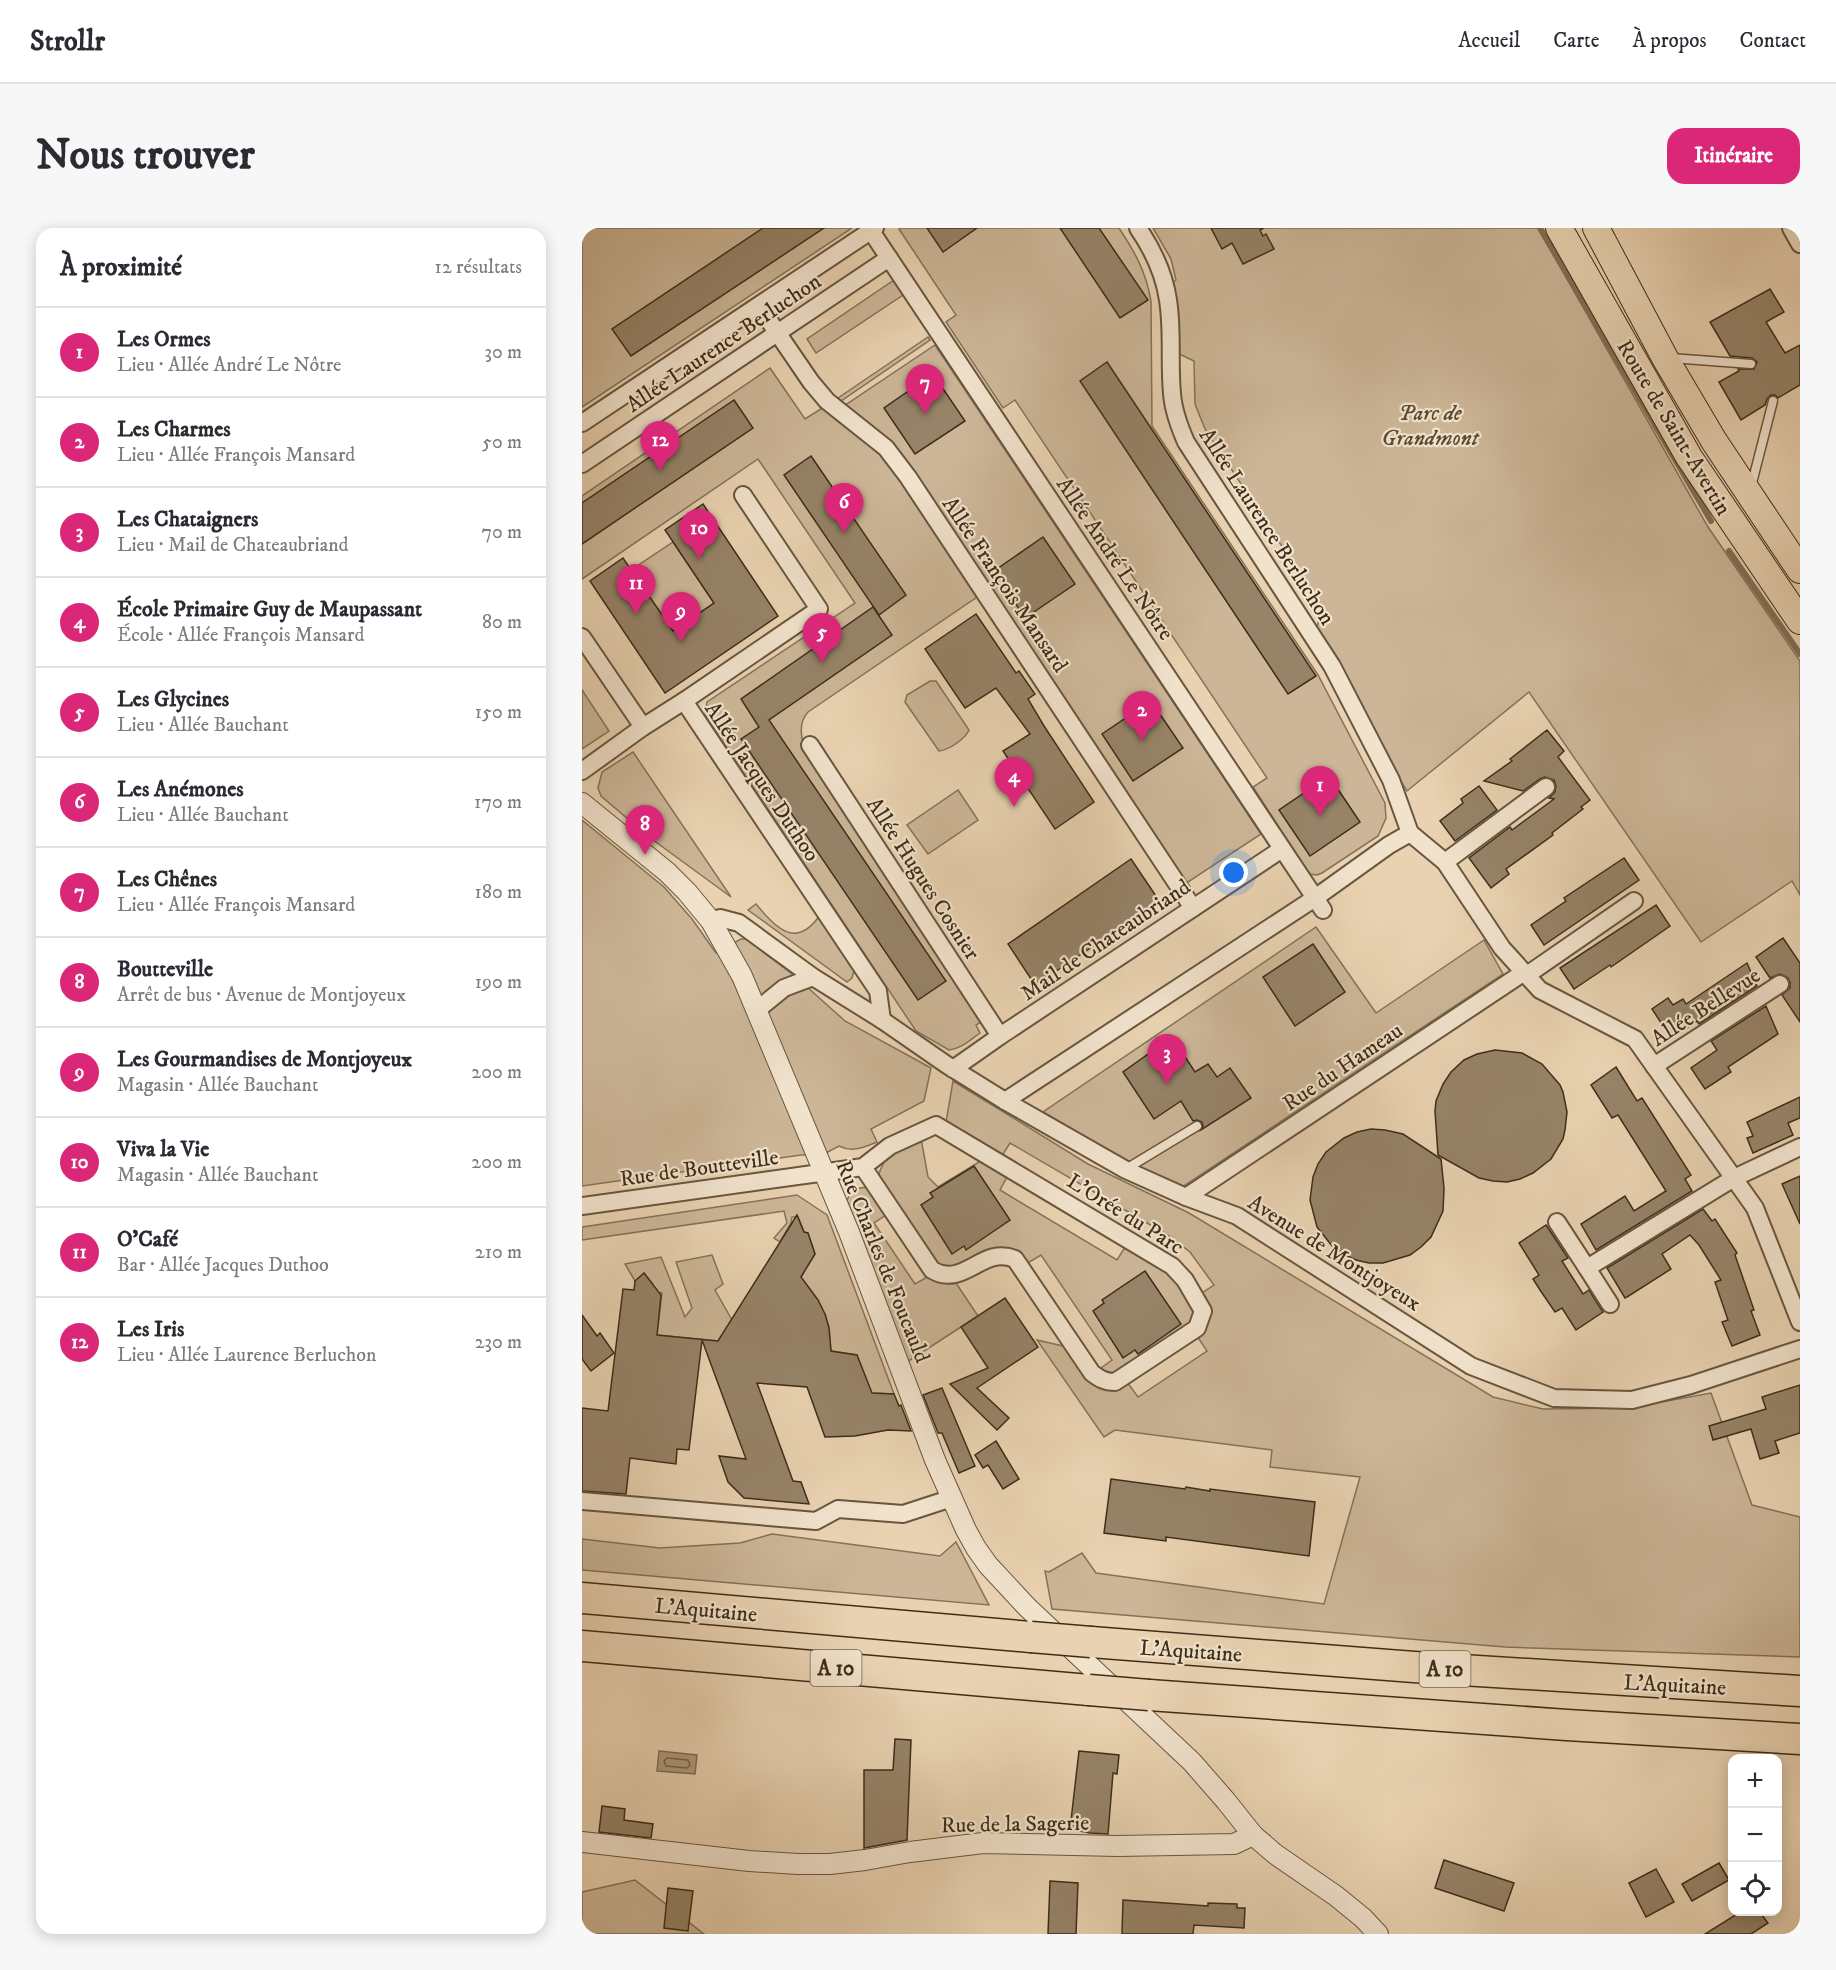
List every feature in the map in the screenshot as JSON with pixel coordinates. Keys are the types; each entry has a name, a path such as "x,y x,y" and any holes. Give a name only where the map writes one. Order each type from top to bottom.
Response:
{"highway":[{"name":"L'Aquitaine","path":"582,1599 1414,1667 1800,1691"},
{"name":"A 10","path":"582,1646 1149,1695 1466,1719 1800,1739"}],"main road":[{"name":"Route de Saint-Avertin","path":"1559,228 1689,457 1800,621"},
{"name":"Route de Saint-Avertin","path":"1596,228 1665,358 1714,441 1800,570"}],"street":[{"name":"Allée Laurence Berluchon","path":"1138,228 1158,262 1164,282 1168,302 1175,415 1186,442 1332,666 1391,780 1410,833"},
{"path":"1791,228 1800,244"},
{"name":"Allée Laurence Berluchon","path":"582,423 873,230"},
{"name":"Allée André Le Nôtre","path":"873,230 889,258 1319,904"},
{"name":"Allée Laurence Berluchon","path":"582,464 889,258"},
{"name":"Allée François Mansard","path":"759,306 811,382 827,401 886,448 908,477 1193,908"},
{"path":"684,701 819,609 743,495"},
{"path":"582,637 643,727"},
{"name":"Allée Jacques Duthoo","path":"582,771 684,701 878,990 882,1020"},
{"name":"Allée Hugues Cosnier","path":"810,745 1000,1036"},
{"path":"1445,862 1546,787"},
{"path":"582,803 667,872 711,921"},
{"name":"Allée Bellevue","path":"1410,833 1445,862 1502,948 1540,990 1635,1039 1755,1208 1800,1322"},
{"path":"1005,1101 1319,904 1389,845 1410,833"},
{"name":"Mail de Chateaubriand","path":"953,1069 1282,849"},
{"path":"1525,974 1634,901"},
{"name":"Avenue de Montjoyeux","path":"711,921 720,918 739,923 813,977 1005,1101 1126,1170 1186,1197 1237,1216 1472,1366 1554,1398 1632,1400 1691,1385 1800,1349"},
{"name":"Rue Charles de Foucauld","path":"711,921 742,976 757,1010 849,1232 931,1449 976,1548 988,1565 1027,1607 1192,1762 1252,1835"},
{"name":"Rue du Hameau","path":"1186,1197 1525,974"},
{"path":"757,1010 784,988 813,977"},
{"name":"Allée Bellevue","path":"1654,1066 1780,984"},
{"name":"L'Orée du Parc","path":"823,1172 862,1167 891,1146 936,1125 1172,1266 1185,1280 1203,1311 1197,1328 1115,1382 1099,1379 1092,1373 1015,1259 1009,1256 994,1256 952,1276 941,1275 932,1270 862,1167"},
{"path":"1587,1268 1734,1178 1800,1147"},
{"name":"Rue de Boutteville","path":"582,1206 823,1172"},
{"path":"1557,1222 1610,1304"},
{"path":"582,1501 816,1521 838,1509 903,1514 952,1498"},
{"path":"1252,1835 1275,1854 1336,1896 1363,1918 1378,1934"},
{"name":"Rue de la Sagerie","path":"582,1842 748,1861 798,1864 854,1861 983,1843 1234,1844 1252,1835"}],"lane":[{"path":"1665,358 1751,364"},
{"path":"1749,493 1773,400"},
{"path":"1126,1170 1197,1126"}],"green space":[{"path":"582,228 852,228 582,407"},
{"path":"900,228 1119,228 1139,263 1151,301 1152,426 1318,675 1385,803 1386,818 1378,836 1322,873 1309,874 1253,787 1267,778 1015,400 1003,408 946,322 956,315"},
{"name":"Parc de Grandmont","path":"1153,228 1538,228 1708,527 1800,661 1800,895 1792,881 1701,942 1529,692 1407,791 1379,746 1316,629 1323,609 1205,429 1195,404 1194,361 1175,352 1169,285 1176,280 1171,259"},
{"path":"894,280 903,295 816,353 807,339"},
{"path":"928,337 930,340 841,401 838,398"},
{"path":"935,345 1261,834 1185,884 1038,662 844,406"},
{"path":"770,368 805,419 824,407 879,451 902,478 980,595 808,712 801,730 805,749 984,1020 976,1025 980,1033 958,1048 949,1050 916,1031 705,715 707,702 855,603 758,459 582,579 582,496"},
{"path":"673,542 714,603 673,631 631,570"},
{"path":"930,681 936,681 969,730 956,744 939,751 905,702 907,695"},
{"path":"582,690 609,731 582,749"},
{"path":"633,752 731,897 649,837 601,796 598,788 602,772"},
{"path":"958,790 978,820 928,854 907,825"},
{"path":"582,820 664,887 692,919 716,953 741,939 746,939 796,977 845,1021 931,1068 924,1101 871,1129 877,1142 858,1149 839,1146 824,1154 801,1155 582,1186"},
{"path":"756,904 771,921 786,932 803,931 811,926 820,915 855,967 852,978 847,982 748,910"},
{"path":"1316,927 1376,1013 1484,940 1503,974 1176,1191 1043,1112"},
{"path":"953,1081 1088,1164 1189,1213 1493,1397 1543,1409 1628,1408 1711,1393 1752,1505 1800,1517 1800,1657 1505,1647 1052,1609 1045,1571 1049,1572 1082,1553 1096,1573 1324,1604 1360,1477 1270,1467 1272,1450 1115,1430 1104,1437 1037,1340 1067,1347 1083,1372 1099,1387 1108,1389 1127,1382 1138,1397 1207,1351 1197,1336 1202,1293 1214,1285 1190,1252 1166,1234 1010,1143 1002,1156 946,1122"},
{"path":"921,1138 928,1177 938,1187 982,1160 1008,1175 1000,1190 1117,1260 1127,1244 1168,1271 1180,1284 1197,1313 1193,1323 1113,1377 1098,1370 1112,1360 1041,1255 1026,1264 1019,1255 949,1269 936,1265 878,1177 889,1156"},
{"path":"868,1187 886,1215 874,1223 915,1284 927,1277 938,1282 956,1283 978,1316 907,1362 847,1200 853,1189"},
{"path":"797,1195 827,1215 894,1394 870,1393 857,1355 831,1351 825,1314 793,1289 815,1254 808,1234 804,1232 798,1217 792,1217 780,1242 774,1238 787,1223 784,1211 582,1240 582,1227"},
{"path":"712,1255 723,1284 715,1290 732,1320 718,1341 657,1335 662,1293 649,1291 653,1284 644,1273 635,1281 625,1264 661,1257 685,1317 692,1308 676,1262"},
{"path":"772,1534 940,1556 956,1542 989,1605 582,1570 582,1539 660,1548 740,1543"},
{"path":"635,1880 704,1934 582,1934 582,1892"}],"water":[{"path":"659,1751 697,1755 695,1774 657,1771"}],"building":[{"path":"763,228 824,228 631,356 612,329"},
{"path":"927,228 977,228 943,252"},
{"path":"1060,228 1099,228 1148,300 1120,318"},
{"path":"1211,228 1264,228 1260,230 1263,236 1266,234 1274,249 1243,264 1232,243 1222,249"},
{"path":"1770,289 1784,312 1766,322 1785,353 1800,345 1800,385 1778,398 1771,395 1765,405 1741,420 1719,382 1739,371 1738,369 1754,369 1757,362 1752,358 1730,356 1710,322"},
{"path":"1107,362 1316,676 1288,694 1080,381"},
{"path":"933,374 965,421 915,454 884,408"},
{"path":"734,400 753,428 582,544 582,503"},
{"path":"811,456 906,595 879,615 784,475"},
{"path":"703,504 778,616 665,693 590,581 623,558 673,631 714,603 665,530"},
{"path":"1043,537 1075,584 1025,618 994,571"},
{"path":"873,607 892,635 769,720 946,981 918,1000 741,739 759,727 741,699"},
{"path":"976,614 1016,673 1019,671 1035,694 1028,699 1094,802 1055,829 1003,751 1030,734 996,688 965,708 925,649"},
{"path":"1151,701 1183,748 1133,781 1102,734"},
{"path":"1547,730 1564,751 1558,757 1590,800 1581,807 1583,809 1552,833 1553,835 1506,869 1509,874 1491,888 1469,858 1510,827 1512,830 1554,799 1549,798 1555,792 1556,786 1554,780 1545,777 1523,791 1484,781 1512,761 1510,759"},
{"path":"1329,776 1360,822 1310,856 1279,810"},
{"path":"1479,786 1497,810 1455,841 1440,821 1463,803 1461,799"},
{"path":"1624,858 1639,880 1544,945 1531,925 1566,901 1564,898"},
{"path":"1131,859 1160,902 1035,985 1008,944"},
{"path":"1656,905 1670,926 1611,967 1610,965 1574,989 1560,968"},
{"path":"1783,938 1800,963 1800,1022 1782,995 1790,988 1788,978 1780,974 1770,978 1756,957"},
{"path":"1313,944 1345,992 1295,1026 1263,977"},
{"path":"1747,963 1757,986 1699,1024 1697,1021 1671,1038 1652,1009 1668,998 1673,1005 1683,999 1686,1004"},
{"path":"1766,1006 1778,1034 1728,1067 1731,1072 1705,1089 1691,1068 1717,1050 1711,1041"},
{"path":"1172,1037 1195,1072 1208,1064 1217,1077 1230,1068 1251,1098 1201,1130 1202,1122 1193,1121 1181,1101 1154,1119 1123,1072"},
{"path":"1495,1050 1522,1053 1542,1064 1560,1085 1567,1112 1563,1139 1551,1159 1533,1173 1507,1182 1479,1178 1438,1155 1435,1111 1436,1101 1443,1084 1451,1072 1464,1060"},
{"path":"1616,1067 1637,1101 1642,1098 1691,1175 1685,1179 1692,1191 1596,1250 1581,1224 1625,1196 1634,1211 1666,1191 1618,1115 1612,1118 1591,1085"},
{"path":"1800,1097 1800,1118 1788,1123 1793,1135 1753,1153 1747,1138 1753,1136 1747,1122"},
{"path":"1371,1129 1403,1134 1441,1159 1444,1188 1443,1211 1431,1237 1410,1255 1383,1263 1356,1260 1332,1246 1317,1227 1310,1200 1313,1177 1326,1152 1344,1138"},
{"path":"974,1166 1010,1220 966,1250 964,1246 952,1254 921,1205 933,1197 930,1193"},
{"path":"1800,1176 1800,1224 1782,1184"},
{"path":"1703,1209 1712,1221 1715,1219 1737,1253 1735,1255 1760,1335 1732,1346 1722,1322 1728,1320 1715,1282 1721,1280 1690,1235 1662,1254 1671,1269 1625,1298 1607,1268"},
{"path":"797,1215 804,1232 808,1233 815,1254 801,1277 825,1314 831,1351 857,1355 872,1393 894,1394 911,1431 888,1430 855,1436 825,1437 807,1387 757,1383 793,1481 801,1482 809,1504 744,1498 728,1482 719,1456 746,1459 702,1340 689,1450 677,1449 676,1464 630,1458 626,1494 582,1491 582,1408 608,1411 623,1289 634,1290 635,1281 644,1273 661,1295 657,1335 718,1341"},
{"path":"1546,1225 1568,1258 1562,1261 1583,1294 1589,1290 1603,1312 1576,1330 1562,1308 1555,1312 1540,1290 1533,1279 1539,1275 1519,1243"},
{"path":"1145,1271 1181,1324 1138,1354 1135,1350 1123,1358 1093,1311 1104,1303 1102,1300"},
{"path":"1005,1298 1038,1347 977,1388 1009,1418 997,1430 950,1384 988,1368 961,1327"},
{"path":"582,1315 597,1336 600,1333 614,1353 591,1371 582,1359"},
{"path":"1800,1385 1800,1433 1775,1441 1779,1453 1760,1459 1751,1429 1713,1440 1709,1426 1766,1409 1762,1397"},
{"path":"942,1388 975,1466 959,1473 942,1433 938,1433 923,1395"},
{"path":"996,1441 1019,1479 1003,1489 988,1465 983,1468 975,1455"},
{"path":"1111,1479 1315,1502 1309,1556 1166,1537 1166,1541 1104,1533"},
{"path":"895,1739 911,1740 907,1840 864,1848 864,1770 893,1770"},
{"path":"1079,1751 1119,1755 1117,1774 1113,1773 1108,1834 1070,1829"},
{"path":"602,1806 625,1809 624,1820 653,1824 651,1838 599,1832"},
{"path":"1444,1860 1514,1883 1504,1911 1435,1888"},
{"path":"1719,1863 1728,1878 1728,1881 1692,1901 1682,1884"},
{"path":"1656,1869 1674,1902 1646,1917 1629,1883"},
{"path":"1050,1881 1078,1883 1076,1934 1048,1934"},
{"path":"668,1888 693,1891 688,1931 664,1928"},
{"path":"1123,1900 1208,1906 1208,1903 1237,1904 1237,1908 1245,1908 1244,1928 1194,1925 1193,1934 1122,1934"},
{"path":"1734,1916 1763,1916 1768,1923 1751,1934 1705,1934"}],"waterway":[{"path":"1540,228 1711,521"},
{"path":"1729,551 1800,654"}],"place":[{"name":"Les Chênes","path":"925,414"},
{"name":"Les Iris","path":"660,471"},
{"name":"Les Anémones","path":"844,533"},
{"name":"Viva la Vie","path":"699,559"},
{"name":"O’Café","path":"636,614"},
{"name":"Les Gourmandises de Montjoyeux","path":"681,642"},
{"name":"Les Glycines","path":"822,663"},
{"name":"Les Charmes","path":"1142,741"},
{"name":"École Primaire Guy de Maupassant","path":"1014,807"},
{"name":"Les Ormes","path":"1320,816"},
{"name":"Boutteville","path":"645,855"},
{"name":"Les Chataigners","path":"1167,1084"}]}
